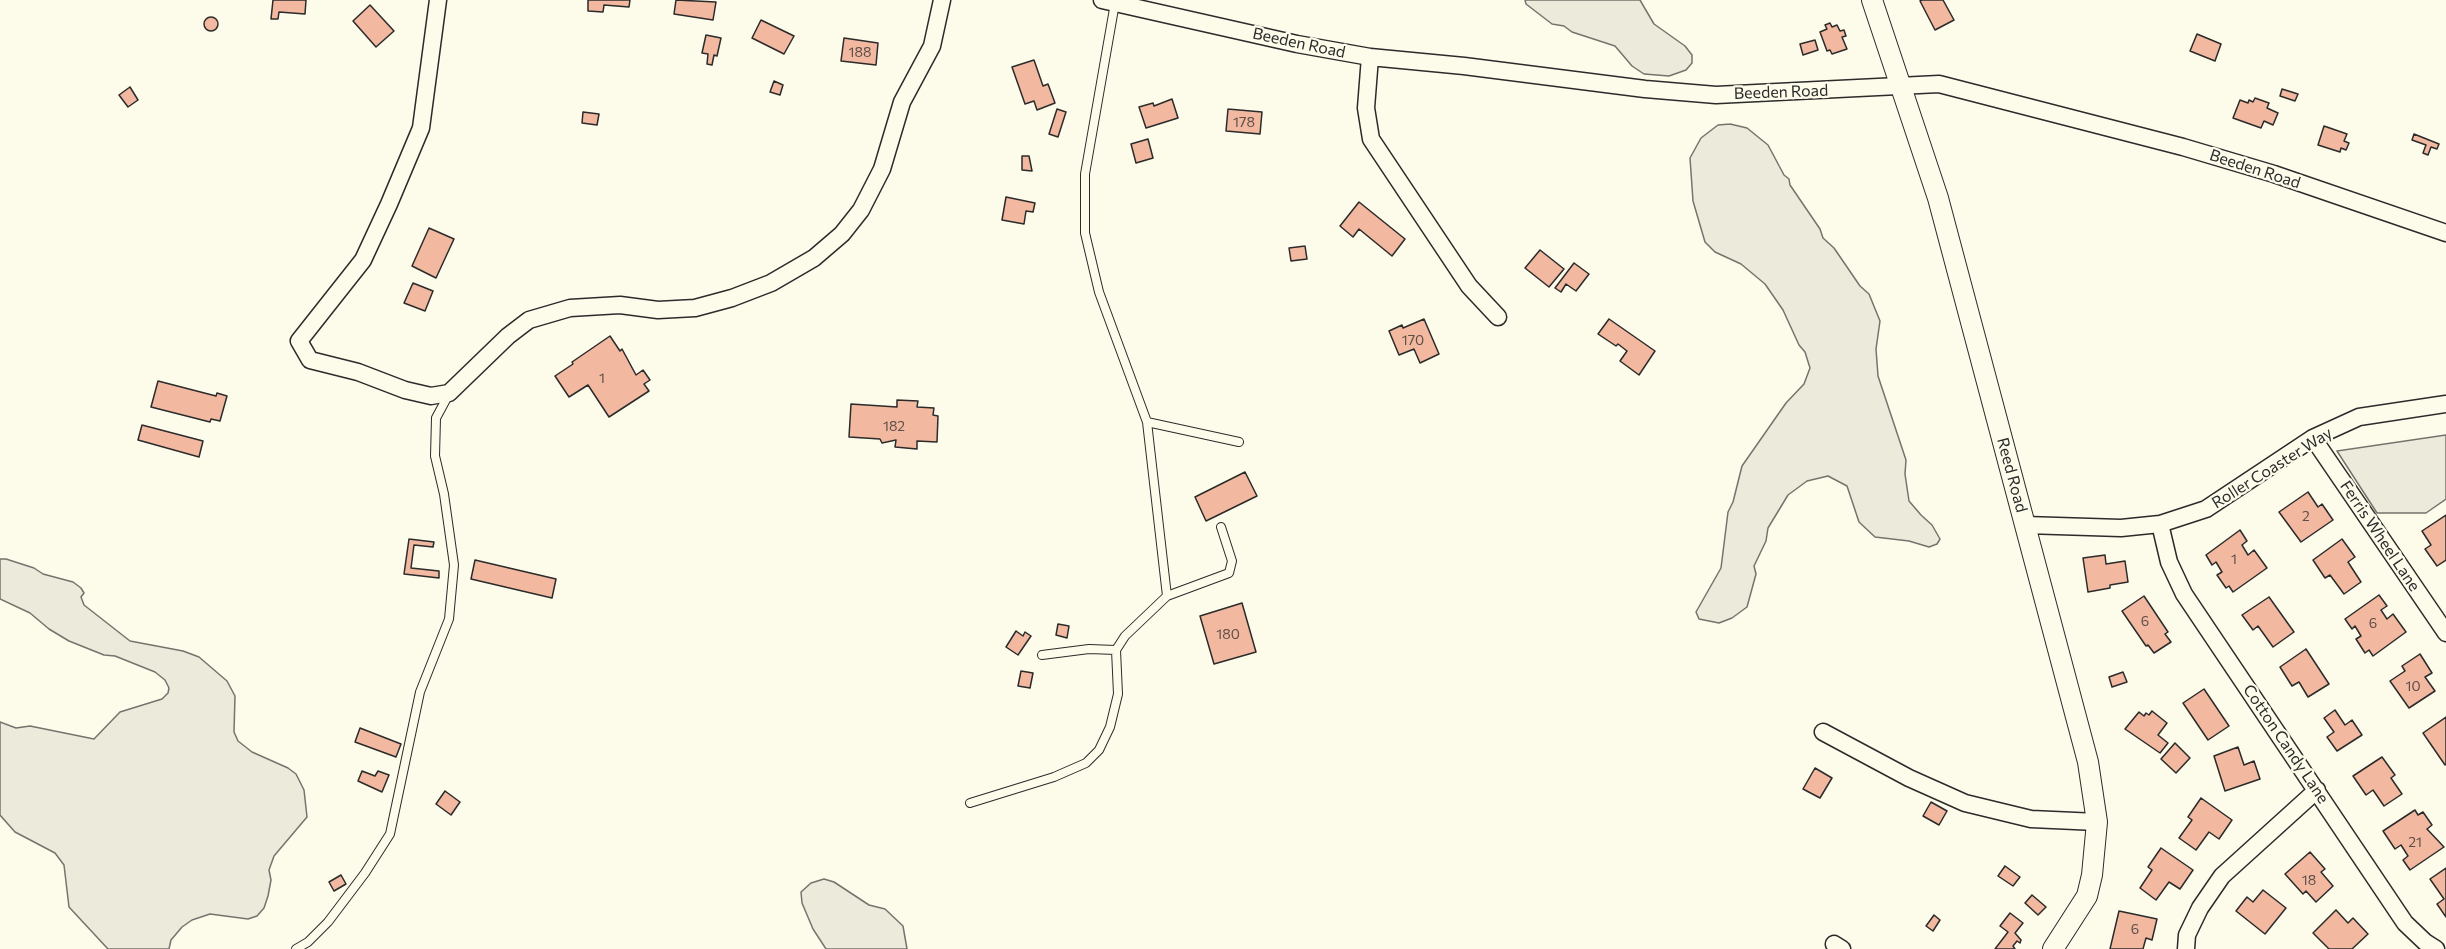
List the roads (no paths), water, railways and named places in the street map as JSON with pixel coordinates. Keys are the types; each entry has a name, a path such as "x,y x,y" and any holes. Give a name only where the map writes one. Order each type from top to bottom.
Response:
{"street":[{"path":"438,0 421,128 363,260 299,341 310,360 358,372 405,390 431,396 449,393 508,336 529,320 570,308 620,305 658,310 695,308 732,298 771,283 814,258 842,234 861,210 882,169 902,102 932,46 942,0"},
{"name":"Reed Road","path":"1872,0 1938,198 2088,762 2097,822 2096,850 2087,896 2054,949"},
{"name":"Beeden Road","path":"1108,1 1297,44 1370,57 1464,66 1634,88 1716,95 1940,84 2183,147 2274,174 2446,233"},
{"path":"1370,57 1366,108 1371,139 1469,286 1498,317"},
{"name":"Roller Coaster Way","path":"2025,525 2121,528 2160,524 2205,509 2313,438 2359,417 2446,404"},
{"name":"Ferris Wheel Lane","path":"2313,438 2446,633"},
{"name":"Cotton Candy Lane","path":"2160,524 2169,562 2184,594 2405,923 2436,949"},
{"path":"1823,732 1908,778 1965,803 2031,819 2097,822"},
{"path":"2186,949 2187,935 2200,908 2222,876 2317,790"}],"lane":[{"path":"1108,1 1085,174 1085,233 1099,292 1147,422 1167,596"},
{"path":"296,949 308,942 328,922 390,834 420,692 449,619 454,565 444,494 435,456 436,418 449,393"},
{"path":"1147,422 1239,442"},
{"path":"970,803 1054,777 1086,763 1099,750 1110,727 1118,694 1116,650 1125,636 1167,596 1229,573 1232,561 1221,527"},
{"path":"1042,655 1089,649 1116,650"}]}
